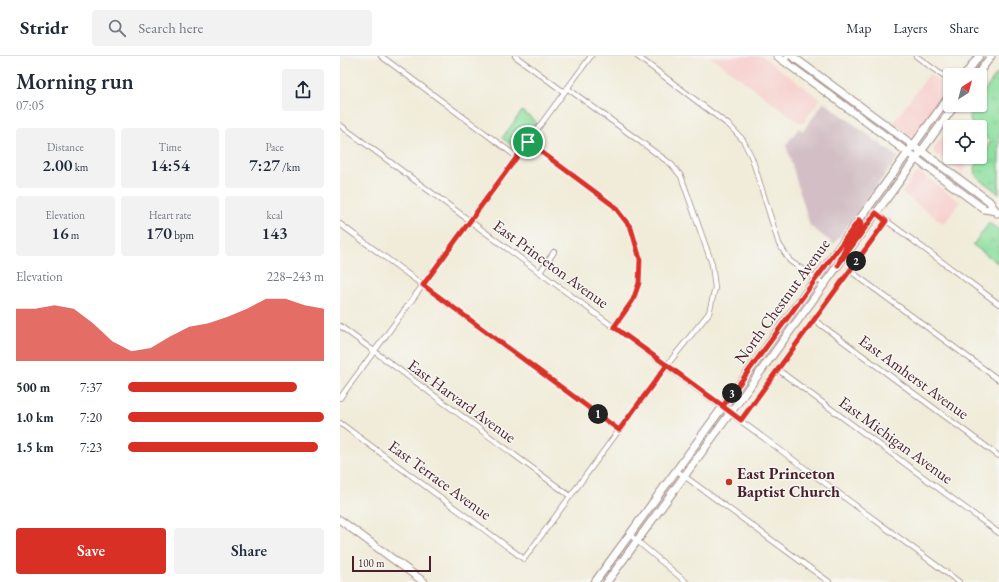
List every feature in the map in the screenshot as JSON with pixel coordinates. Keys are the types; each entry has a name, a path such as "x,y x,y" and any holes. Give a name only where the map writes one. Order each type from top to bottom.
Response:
{"main road":[{"path":"776,56 786,59 908,153 984,209 997,213"},
{"path":"792,56 988,201 997,213"},
{"path":"970,68 979,56"},
{"path":"982,68 991,56"},
{"name":"North Chestnut Avenue","path":"595,582 943,105"},
{"name":"North Chestnut Avenue","path":"607,582 950,112"},
{"path":"838,265 846,246 861,226 861,222 859,220"},
{"path":"340,520 424,582"}],"street":[{"path":"381,56 517,156"},
{"path":"515,56 566,90 670,164 681,176 712,264 715,288 709,313 667,365 570,496"},
{"path":"340,398 591,56"},
{"path":"637,56 730,126 743,140 752,158 779,244 790,261 824,284"},
{"path":"916,56 943,76"},
{"name":"East Princeton Avenue","path":"341,127 723,406 959,582"},
{"path":"528,142 614,206 631,228 640,259 639,283 633,300 614,327"},
{"path":"876,213 999,304"},
{"path":"741,420 813,319 886,221"},
{"path":"340,224 619,430"},
{"path":"540,272 554,252"},
{"path":"850,270 999,380"},
{"name":"East Amherst Avenue","path":"813,319 999,456"},
{"name":"East Harvard Avenue","path":"340,326 570,496"},
{"name":"East Michigan Avenue","path":"777,369 999,533"},
{"name":"East Terrace Avenue","path":"340,423 524,559 570,496"},
{"path":"676,470 829,582"},
{"path":"630,534 686,582"}],"shaded area":[{"path":"710,56 762,56 820,99 804,122 800,123"},
{"path":"929,74 943,85 943,96 915,134 910,135 893,123"},
{"path":"824,102 898,157 834,244 810,226 786,145 799,128 803,131"},
{"path":"943,136 943,159 934,153 934,148"},
{"path":"950,164 968,164 962,172"},
{"path":"920,173 960,202 944,224 902,193 915,174"}],"green space":[{"path":"999,71 999,194 976,176 975,167 977,164 987,164 987,150 990,141 987,139 987,120 971,120 970,116 971,112 987,112 987,87"},
{"path":"522,111 536,122 516,148 502,138"},
{"path":"989,223 999,230 999,264 973,245"}],"place":[{"name":"East Princeton Baptist Church","path":"729,482"}],"route":[{"path":"528,142 423,285 619,430 667,365 741,420 886,221 876,213 838,265 846,246 862,224 859,220 723,406 667,365 614,327 633,300 637,292 641,275 637,243 631,228 621,213 614,206 528,142"}]}
